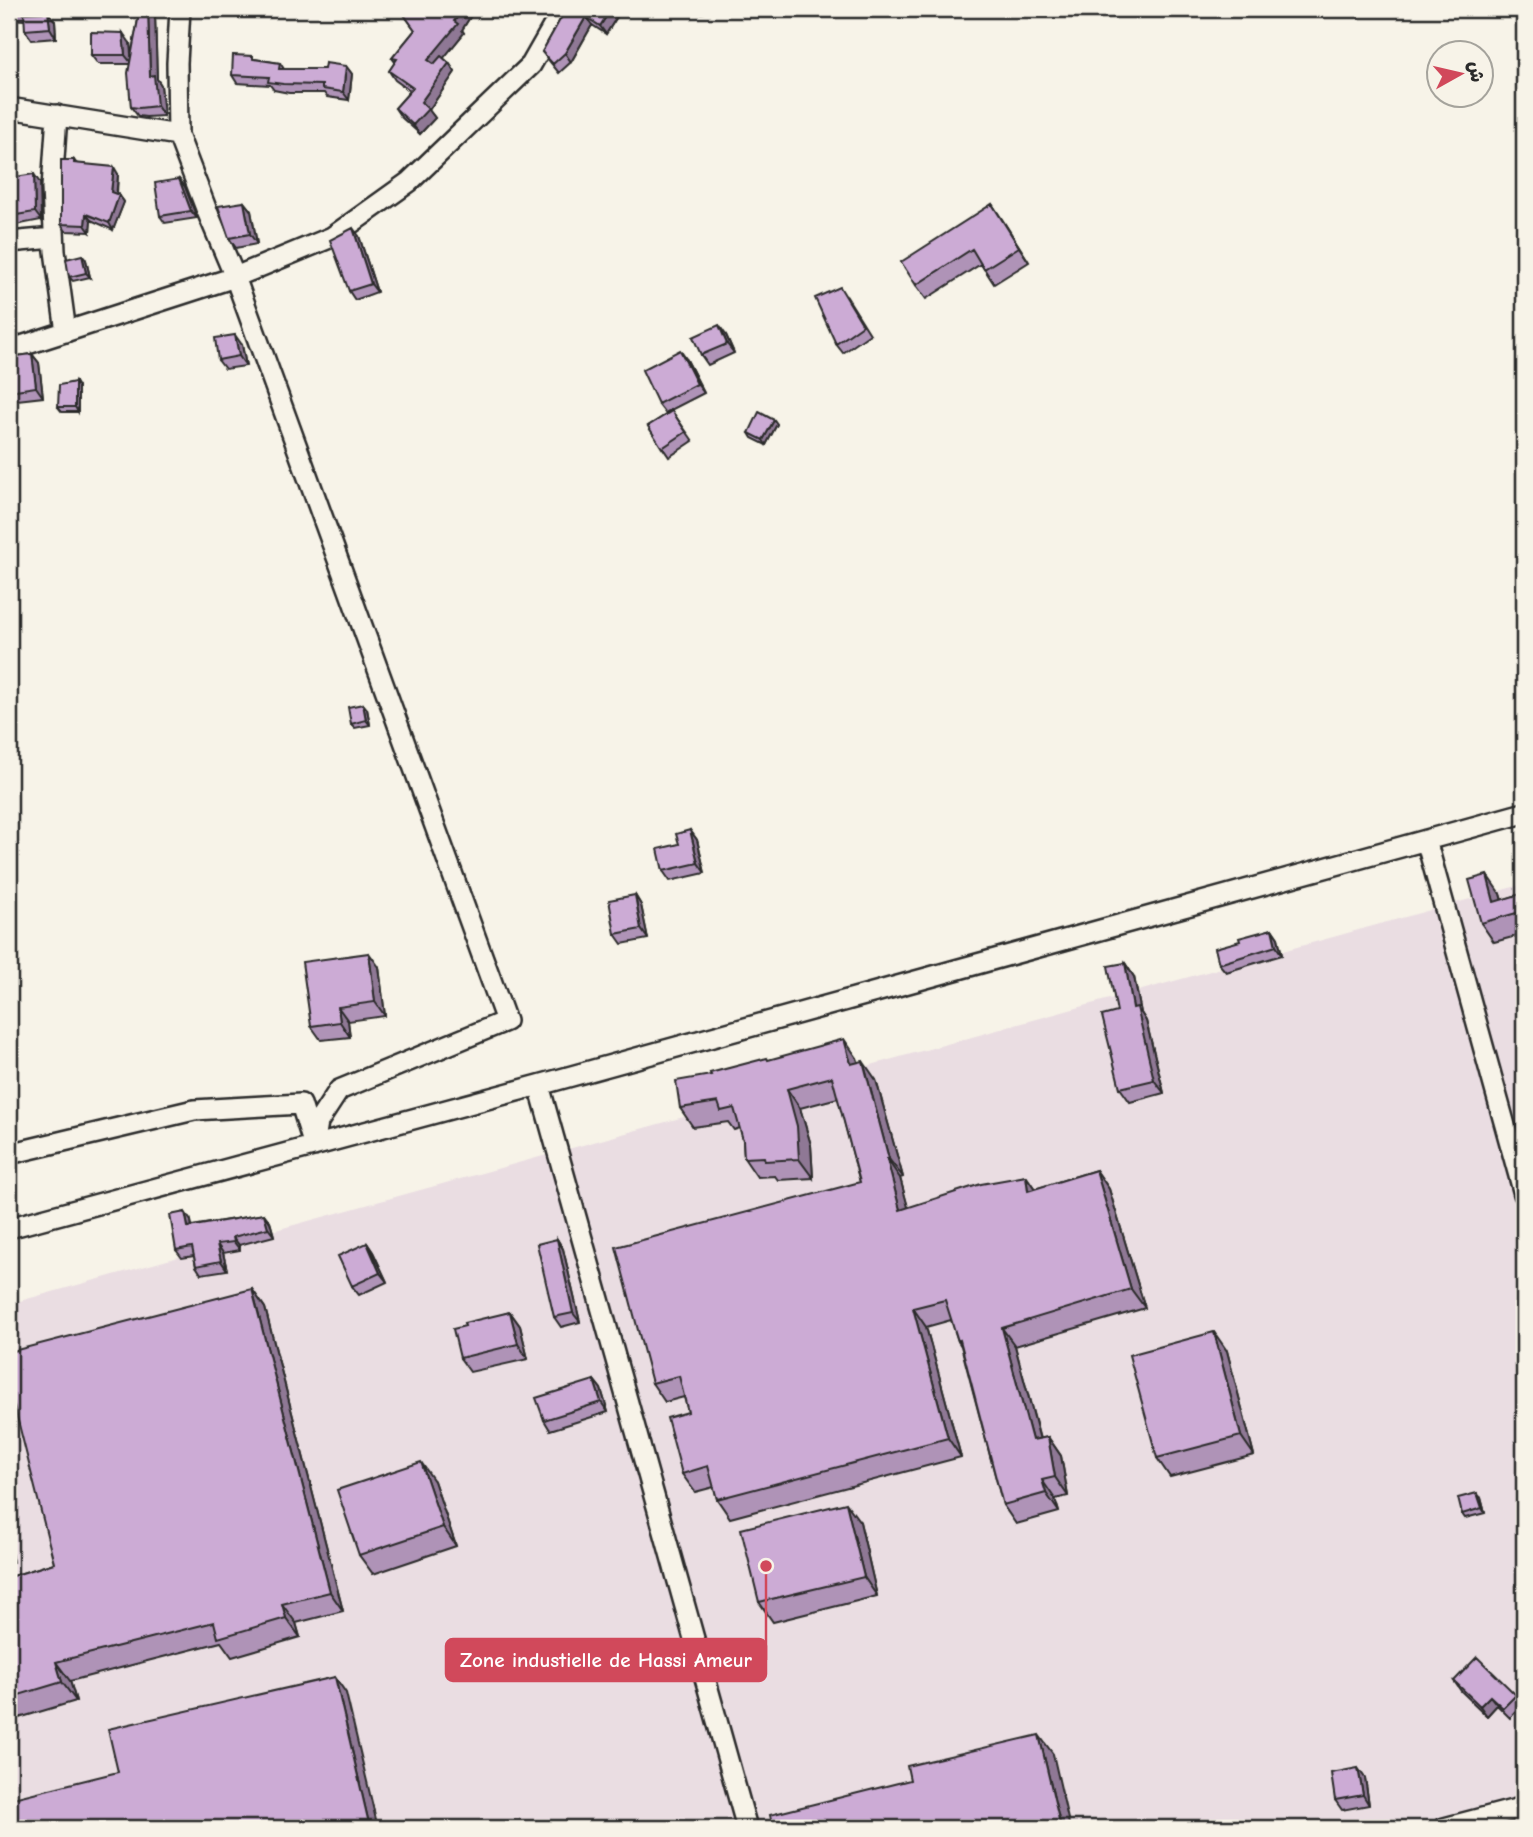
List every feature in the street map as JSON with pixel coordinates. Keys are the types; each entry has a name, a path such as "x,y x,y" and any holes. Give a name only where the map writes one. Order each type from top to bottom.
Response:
{"street":[{"path":"180,9 177,63 178,135 235,277 506,1021 340,1090 318,1122 314,1146"},
{"path":"9,350 235,277 332,237 409,182 531,65 564,9"},
{"path":"9,108 178,135"},
{"path":"57,115 52,188 54,238 66,332"},
{"path":"9,243 54,238"},
{"path":"9,1228 539,1085 1524,813"},
{"path":"1426,840 1524,1194"},
{"path":"539,1085 747,1828"},
{"path":"9,1154 194,1110 301,1104 314,1146"},
{"path":"1444,1828 1524,1807"}],"shaded area":[{"path":"1524,884 1524,1828 9,1828 9,1304"}],"building":[{"path":"140,9 148,9 150,76 154,75 157,106 139,108 131,107 128,73"},
{"path":"400,9 463,9 454,21 458,24 428,60 434,64 441,56 449,63 421,102 428,109 413,125 395,108 413,88 389,71 397,59 392,58 415,30"},
{"path":"566,9 611,9 600,26 586,17 565,53 553,64 542,52"},
{"path":"48,12 50,28 25,30 24,13"},
{"path":"91,32 123,33 125,55 91,55"},
{"path":"233,55 253,56 253,59 280,63 279,69 324,69 325,63 346,66 343,92 322,89 322,85 283,84 268,82 269,77 232,75"},
{"path":"61,160 114,167 111,192 119,195 109,223 86,214 85,225 61,224"},
{"path":"34,174 35,212 10,216 9,178"},
{"path":"179,179 191,211 160,216 155,183"},
{"path":"244,202 250,234 229,238 218,206"},
{"path":"992,204 1019,247 984,269 972,249 916,285 901,262"},
{"path":"353,228 371,284 349,291 330,240"},
{"path":"82,255 86,273 69,277 66,259"},
{"path":"840,287 863,325 836,344 815,298"},
{"path":"719,325 727,344 701,355 693,337"},
{"path":"235,335 239,356 218,360 215,338"},
{"path":"680,350 697,384 658,404 642,370"},
{"path":"32,354 36,387 9,391 9,357"},
{"path":"75,382 75,407 58,407 59,385"},
{"path":"672,411 686,432 662,448 648,426"},
{"path":"759,412 774,420 763,440 749,433"},
{"path":"363,704 366,720 351,724 348,707"},
{"path":"690,830 698,863 663,871 658,849 679,844 676,834"},
{"path":"1487,875 1494,902 1524,893 1524,927 1520,912 1481,923 1469,880"},
{"path":"635,895 641,929 615,934 609,900"},
{"path":"1272,929 1276,946 1219,964 1215,948"},
{"path":"369,953 375,1002 338,1007 340,1022 311,1026 302,962"},
{"path":"1125,963 1133,1008 1137,1007 1154,1080 1120,1088 1102,1016 1117,1012 1108,966"},
{"path":"844,1039 851,1064 863,1061 900,1210 981,1184 1026,1176 1028,1191 1096,1170 1131,1289 1002,1328 1032,1440 1048,1437 1055,1477 1042,1480 1046,1493 1003,1505 960,1340 958,1341 945,1300 913,1308 948,1438 717,1499 708,1466 682,1474 667,1418 688,1412 679,1376 652,1383 616,1247 860,1182 832,1077 787,1089 797,1126 799,1159 765,1161 764,1157 744,1158 743,1140 734,1108 721,1111 718,1102 680,1108 676,1081 711,1075 710,1073"},
{"path":"185,1212 188,1227 264,1214 268,1228 233,1237 234,1242 217,1244 221,1261 196,1266 192,1247 176,1250 170,1215"},
{"path":"557,1239 573,1313 554,1317 537,1244"},
{"path":"367,1243 380,1273 352,1286 338,1256"},
{"path":"252,1289 330,1592 282,1604 286,1618 218,1638 214,1622 56,1662 62,1682 9,1698 9,1577 54,1563 9,1385 9,1352"},
{"path":"510,1312 518,1344 460,1358 453,1329 465,1326 464,1323"},
{"path":"1214,1332 1241,1436 1157,1458 1129,1355"},
{"path":"594,1380 601,1402 544,1420 536,1398"},
{"path":"421,1462 443,1527 359,1555 337,1490"},
{"path":"1477,1493 1482,1508 1462,1514 1458,1498"},
{"path":"846,1503 864,1577 759,1602 741,1529"},
{"path":"1477,1657 1516,1695 1503,1708 1490,1696 1480,1706 1454,1681"},
{"path":"335,1677 370,1828 9,1828 9,1799 118,1772 108,1729"},
{"path":"1039,1735 1061,1828 773,1828 770,1815 910,1780 907,1766"},
{"path":"1358,1768 1363,1795 1335,1800 1331,1773"}],"place":[{"name":"Zone industielle de Hassi Ameur","path":"766,1566"}]}
